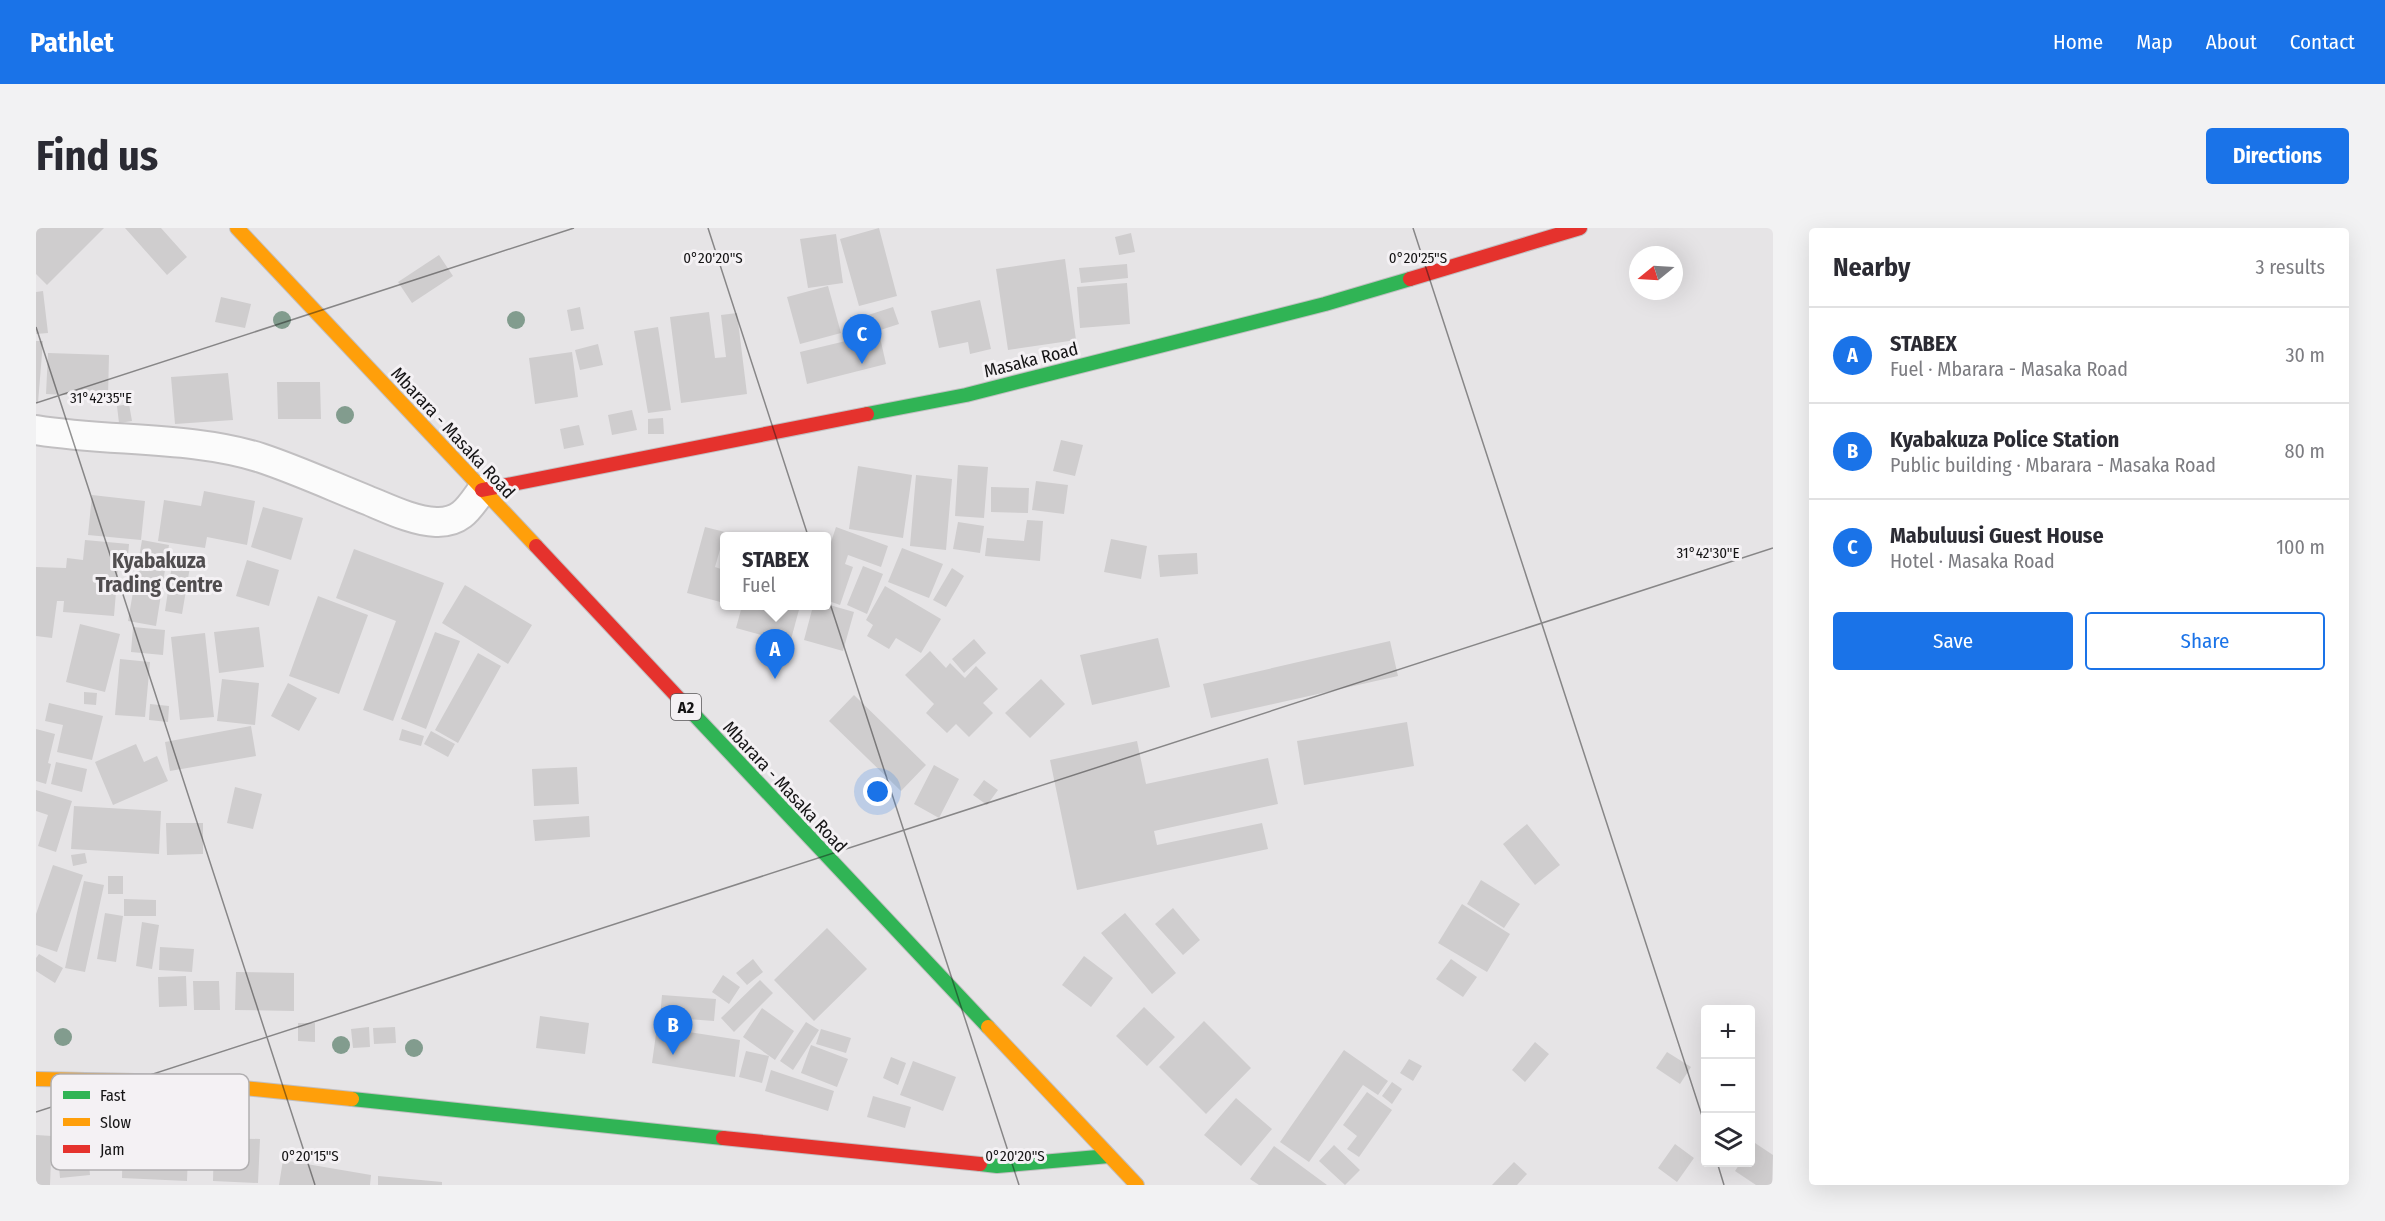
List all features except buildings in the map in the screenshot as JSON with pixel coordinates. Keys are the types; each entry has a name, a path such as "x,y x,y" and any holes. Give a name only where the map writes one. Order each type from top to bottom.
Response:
{"main road":[{"name":"Mbarara - Masaka Road","path":"237,228 1137,1185"},
{"name":"Masaka Road","path":"482,490 966,395 1325,304 1580,228"},
{"path":"36,1079 51,1079"},
{"path":"249,1089 997,1166 1109,1156"}],"street":[{"path":"36,430 67,435 202,446 260,458 401,514 435,522 454,521 467,511 482,490"}],"traffic: fast":[{"path":"867,414 966,395 1325,304 1410,279"},
{"path":"685,705 988,1027"},
{"path":"352,1099 723,1138"},
{"path":"980,1164 997,1166 1109,1156"}],"traffic: slow":[{"path":"237,228 536,546"},
{"path":"988,1027 1137,1185"},
{"path":"36,1079 51,1079"},
{"path":"249,1089 352,1099"}],"traffic: jam":[{"path":"1410,279 1580,228"},
{"path":"482,490 867,414"},
{"path":"536,546 685,705"},
{"path":"723,1138 980,1164"}],"place":[{"name":"Mabuluusi Guest House","path":"862,364"},
{"name":"STABEX","path":"775,679"},
{"name":"Kyabakuza Police Station","path":"673,1055"}],"district":[{"name":"Kyabakuza Trading Centre","path":"159,573"}]}
